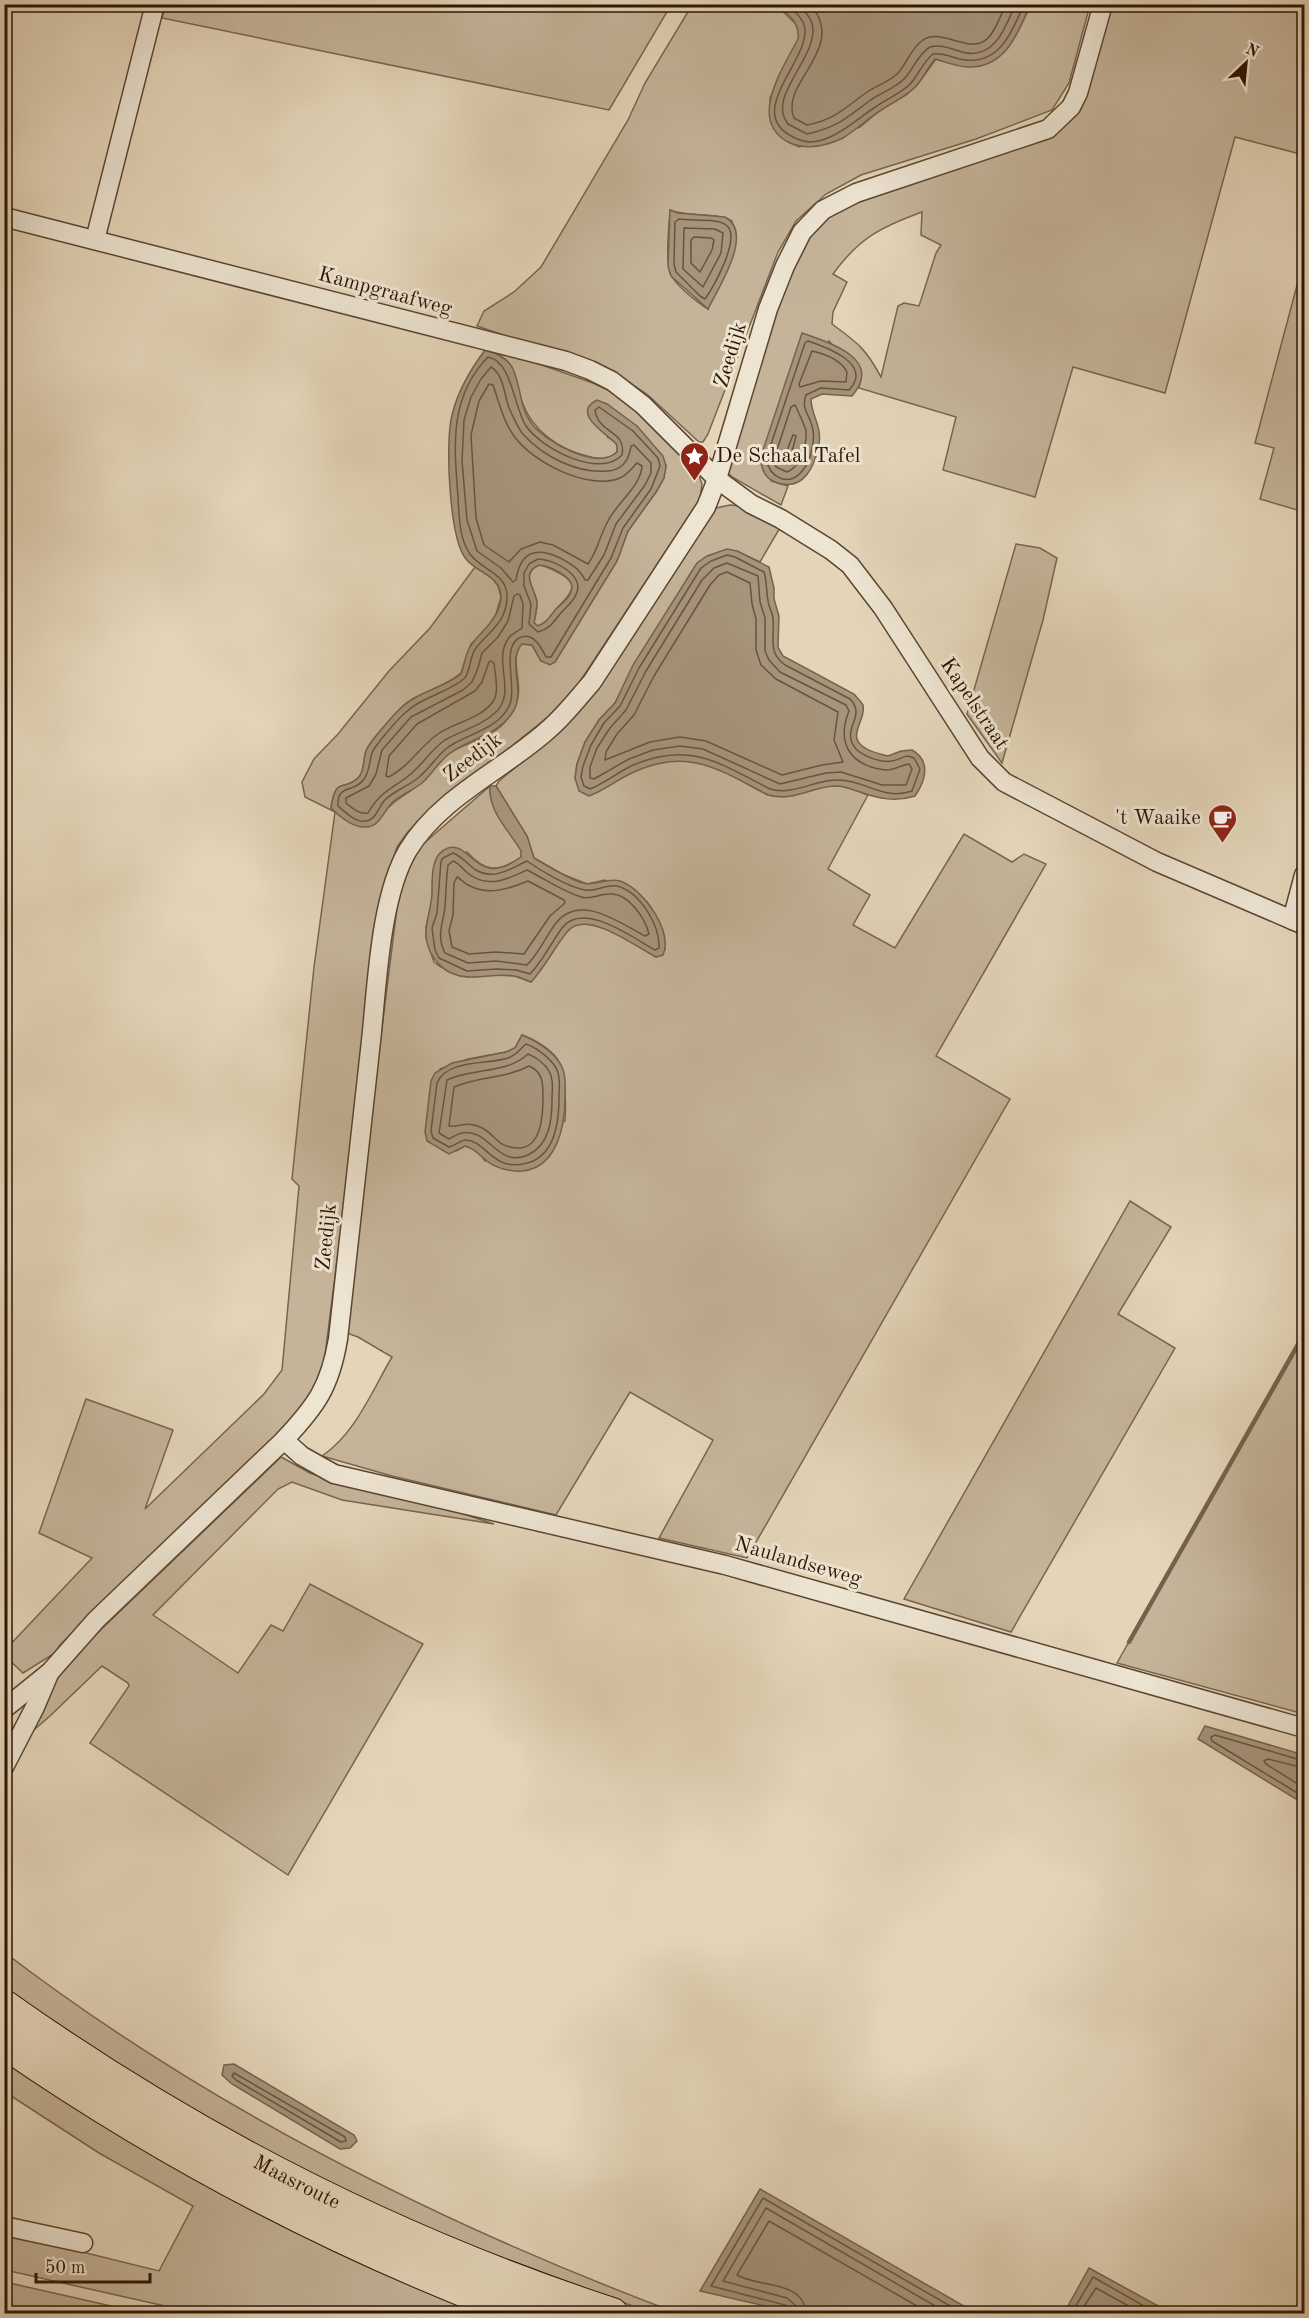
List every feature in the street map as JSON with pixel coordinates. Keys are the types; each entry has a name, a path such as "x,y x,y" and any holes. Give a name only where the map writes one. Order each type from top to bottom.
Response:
{"highway":[{"name":"Maasroute","path":"4,2006 173,2117 256,2163 397,2231 511,2278 612,2313"},
{"name":"Maasroute","path":"4,2042 110,2112 242,2188 343,2239 524,2313"}],"street":[{"path":"95,240 155,4"},
{"name":"Zeedijk","path":"4,1709 50,1672 96,1620 284,1440 310,1412 320,1397 335,1356 380,958 391,890 398,871 408,850 439,813 549,730 574,704 592,682 706,507 717,479 768,309 785,266 802,232 823,210 856,193 1048,129 1071,107 1078,93 1103,4"},
{"name":"Kampgraafweg","path":"4,217 566,361 612,381 643,405 717,479"},
{"name":"Kapelstraat","path":"717,479 751,504 781,519 831,550 850,565 883,608 980,758 1004,782 1166,866 1298,922"},
{"path":"1298,922 1305,874"},
{"name":"Naulandseweg","path":"284,1440 302,1456 334,1474 725,1565 1305,1728"},
{"name":"Zeedijk","path":"4,1767 50,1672"},
{"path":"4,2226 83,2243"}],"shaded area":[{"path":"166,4 671,5 609,110 162,18"},
{"path":"692,5 776,5 798,26 799,39 770,98 773,128 785,140 799,147 860,127 879,111 906,95 917,85 936,59 957,65 1023,21 1030,5 1090,5 1069,83 1052,110 976,139 861,175 826,194 796,221 778,252 703,442 699,442 648,395 617,374 477,326 484,311 514,292 541,267 628,120 645,83","holes":["670,210 717,216 732,221 708,309 681,288 670,273 668,251"]},
{"path":"1109,5 1304,5 1304,155 1235,137 1165,393 1073,367 1035,497 943,470 956,417 859,388 861,378 829,341 771,481 788,486 781,505 732,477 726,471 792,263 826,213 1052,130","holes":["922,212 921,235 941,245 936,253 919,306 904,303 898,306 881,377 861,347 832,324 833,312 847,282 833,274 852,251 872,235"]},
{"path":"1304,259 1304,512 1260,499 1274,448 1255,443"},
{"path":"498,353 539,364 593,383 627,402 696,468 702,484 700,499 577,686 549,716 418,821 397,847 385,883 324,1363 303,1412 60,1645 55,1653 23,1673 5,1656 5,1650 92,1558 39,1533 86,1399 173,1430 145,1509 264,1394 282,1370 299,1186 292,1179 314,967 335,812 305,797 302,782 314,759 338,734 389,671 430,628 475,567 492,578 498,586 501,597 496,614 487,629 471,644 461,673 447,683 415,698 398,711 368,747 359,777 354,782 338,787 335,791 331,808 335,811 382,815 391,805 424,780 449,754 497,729 510,716 517,699 519,691 516,656 518,649 522,644 532,645 541,661 555,662 617,561 628,531 664,478 666,465 607,437 617,446 617,452 606,458 599,458 566,449 547,437 526,412 513,371"},
{"path":"730,505 740,506 781,526 760,562 737,551 691,573 644,649 615,703 599,720 585,742 577,764 575,778 598,792 620,778 645,767 671,760 684,760 716,768 768,795 788,796 822,787 840,786 868,795 828,869 870,895 853,925 895,948 964,834 1012,862 1024,854 1046,864 936,1056 1010,1099 747,1558 659,1538 713,1440 630,1392 556,1515 392,1476 322,1456 334,1447 353,1424 392,1357 358,1337 344,1332 399,892 415,851 490,786 496,812 522,851 521,857 499,868 486,867 467,852 432,902 426,927 426,938 434,962 441,967 467,977 515,976 531,982 559,939 570,928 579,924 589,924 613,933 656,957 665,950 663,931 647,902 605,880 587,884 562,874 534,858 527,836 496,786 566,725 716,508","holes":["522,1035 549,1050 560,1064 564,1084 565,1121 485,1161 481,1155 468,1147 465,1146 456,1151 440,1069 468,1059 506,1052 515,1048"]},
{"path":"1016,544 1040,548 1057,558 1043,620 1002,763 967,714"},
{"path":"539,565 564,576 569,580 572,588 549,618 538,626 534,623 537,603 529,577 533,569"},
{"path":"1130,1201 1171,1227 1118,1314 1175,1348 1011,1632 904,1599"},
{"path":"1304,1331 1304,1714 1117,1663"},
{"path":"281,1457 310,1473 339,1483 446,1508 494,1524 342,1500 292,1482 278,1489 153,1615 238,1673 271,1625 283,1631 310,1584 423,1644 288,1875 90,1743 129,1686 128,1683 102,1666 28,1735 64,1665"},
{"path":"4,1952 81,2008 161,2061 244,2111 328,2157 413,2201 500,2241 677,2313 656,2313 638,2308 450,2238 259,2148 116,2063 5,1988"},
{"path":"5,2059 481,2313 196,2313 5,2270 5,2233 159,2271 193,2206 99,2153 5,2092"},
{"path":"4,2282 142,2313 19,2313 5,2310"}],"water":[{"path":"1030,4 1015,38 992,62 968,67 935,59 917,85 904,96 843,138 810,147 790,143 777,134 771,122 769,109 772,94 777,79 798,39 793,19 776,5"},
{"path":"670,210 678,213 725,217 733,225 736,235 732,261 708,309 671,276 668,266"},
{"path":"802,333 826,341 849,354 857,362 861,372 860,383 852,396 822,394 811,399 820,438 815,460 807,475 787,485 767,477 760,459"},
{"path":"485,350 497,354 512,367 528,417 548,439 585,456 608,457 617,452 617,445 589,418 587,412 597,400 607,404 637,426 663,456 666,466 664,478 628,531 617,561 555,662 550,665 541,661 532,645 522,644 518,650 516,658 517,702 508,718 493,730 450,753 422,783 391,803 375,824 366,827 356,826 331,808 335,791 338,787 354,782 359,777 368,747 401,708 461,674 466,654 494,618 500,605 498,585 471,564 460,548 450,489 449,446 452,415 461,389","holes":["539,565 569,579 572,588 570,595 546,621 538,626 534,623 537,603 529,577 533,569"]},
{"path":"727,549 737,551 769,567 779,616 778,647 783,656 854,694 863,705 857,733 859,743 870,751 888,756 912,750 918,754 925,771 922,784 915,796 888,799 837,786 778,797 768,795 719,770 688,762 654,765 634,772 589,796 579,791 575,778 577,764 585,742 599,720 615,703 633,665 697,563 707,556"},
{"path":"490,786 496,786 527,836 534,858 583,883 592,884 615,880 629,885 638,892 660,923 664,934 663,955 656,957 624,938 586,924 575,926 567,932 531,982 508,975 460,976 445,970 435,959 426,937 433,873 438,855 448,848 456,847 484,867 494,868 506,866 521,857 521,851 492,804"},
{"path":"522,1035 538,1043 562,1066 565,1109 561,1133 551,1154 534,1168 513,1171 494,1166 465,1146 449,1154 427,1141 425,1132 431,1081 435,1073 452,1063 506,1052 515,1048"},
{"path":"1205,1726 1304,1755 1304,1804 1198,1739"},
{"path":"234,2064 354,2135 357,2141 350,2148 340,2149 232,2084 222,2075 224,2065"},
{"path":"760,2189 976,2313 795,2313 700,2291"},
{"path":"1089,2268 1171,2313 1064,2313"}],"waterway":[{"path":"1129,1642 1304,1334"}],"place":[{"name":"De Schaal Tafel","path":"695,482"},
{"name":"'t Waaike","path":"1222,844"}]}
